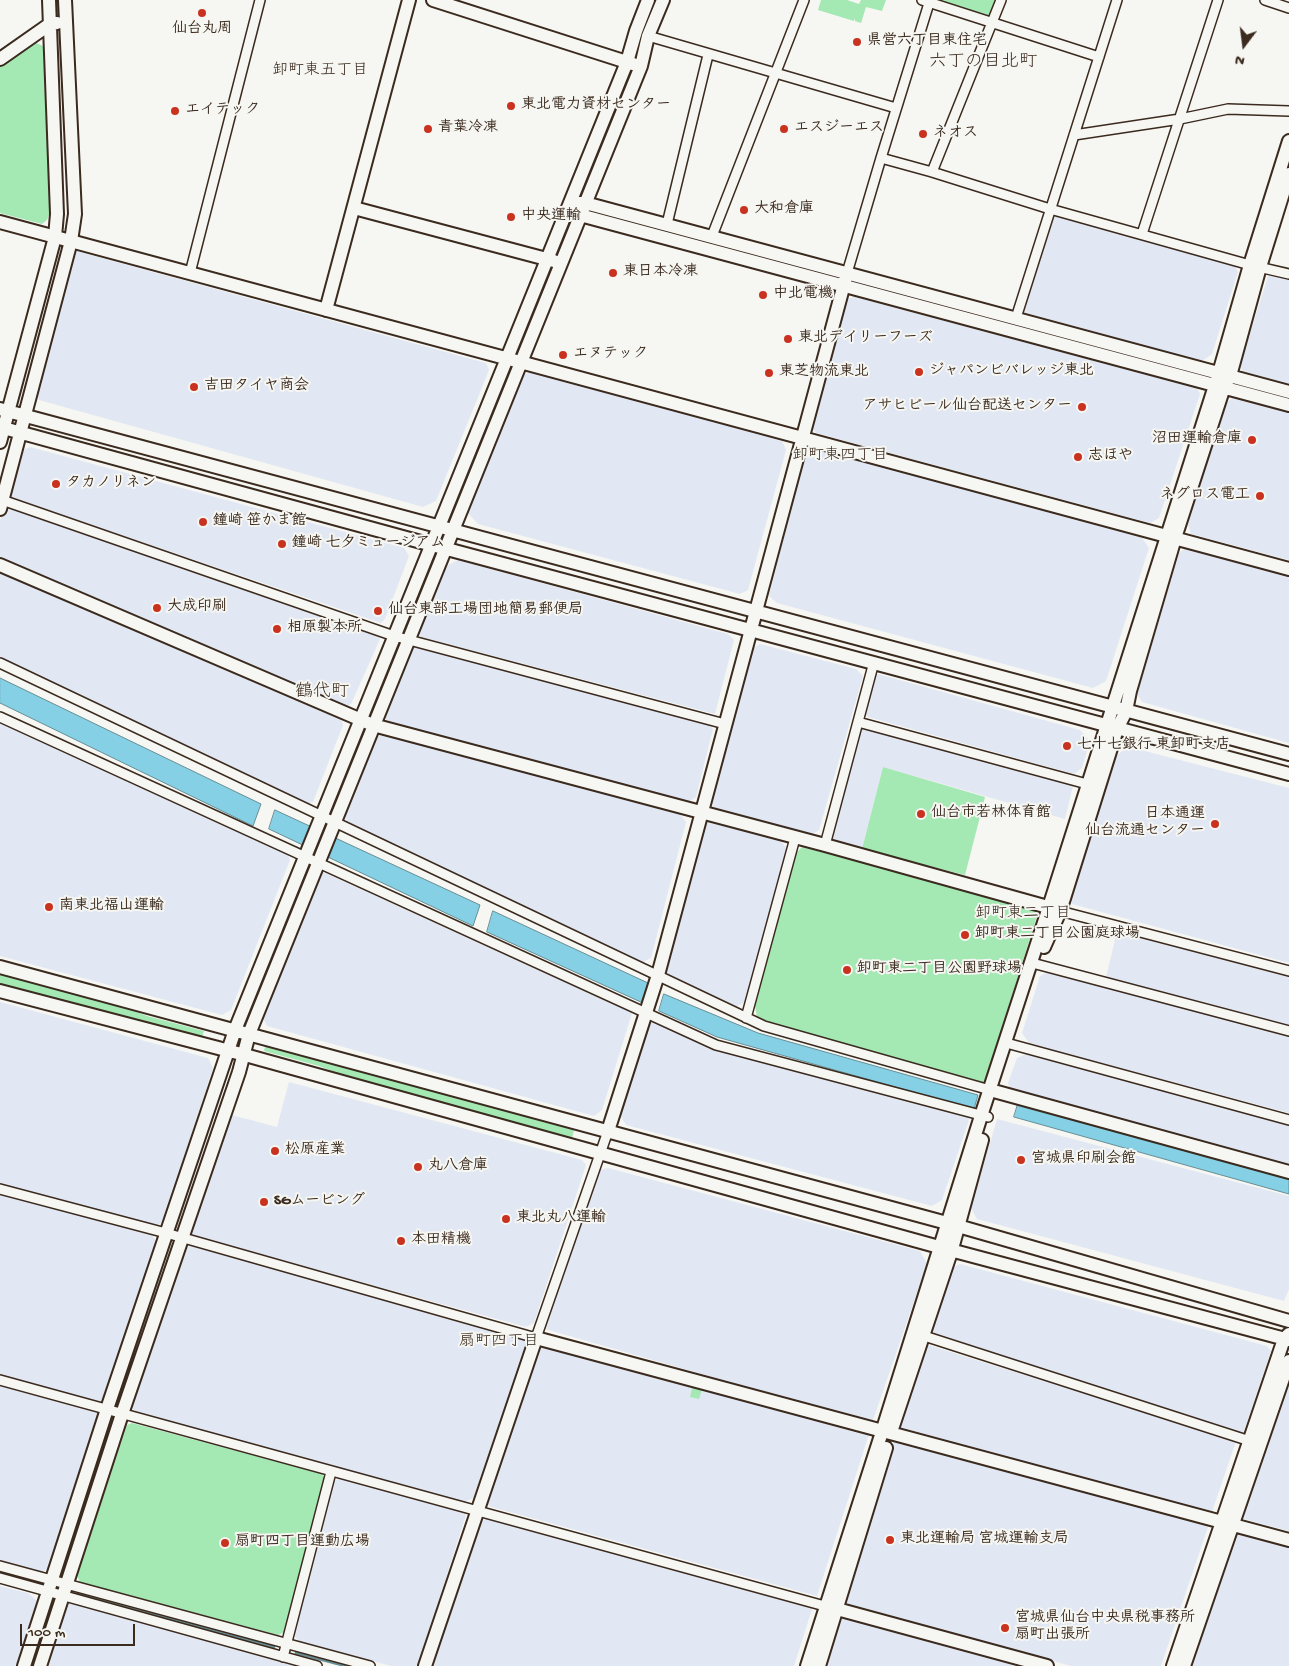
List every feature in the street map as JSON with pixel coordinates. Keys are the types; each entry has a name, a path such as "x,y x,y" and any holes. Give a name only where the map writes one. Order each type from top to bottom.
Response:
{"street":[{"path":"0,442 4,410 55,237 57,214 49,0"},
{"path":"66,0 75,214 71,241 1,504 394,636 726,724"},
{"path":"190,273 260,0"},
{"path":"326,310 409,0"},
{"path":"433,0 641,66"},
{"path":"24,1666 166,1233 235,1030 627,62 648,0"},
{"path":"40,1666 181,1237 245,1055 249,1034 641,66 648,36 663,0"},
{"path":"712,236 804,0"},
{"path":"932,172 1001,0"},
{"path":"1016,318 1117,0"},
{"path":"1142,234 1218,0"},
{"path":"1265,0 1289,8"},
{"path":"425,1666 476,1512 601,1153 658,975 844,286 927,1 1099,57"},
{"path":"0,59 50,24 66,20"},
{"path":"648,36 896,108"},
{"path":"667,224 708,54"},
{"path":"1074,135 1228,109 1289,111"},
{"path":"818,1666 832,1608 946,1248 984,1116 1055,909 1087,784 1119,709 1130,691 1171,538 1222,380 1289,141"},
{"path":"880,158 932,172 1050,209 1289,274"},
{"path":"1255,266 1285,198 1289,174"},
{"path":"570,204 844,286 1222,380 1289,392"},
{"path":"354,208 561,263"},
{"path":"583,208 667,224 1016,318 1222,380 1289,405"},
{"path":"0,222 1289,569"},
{"path":"4,410 1289,754"},
{"path":"2,427 1289,774"},
{"path":"0,565 360,721 1289,971"},
{"path":"825,846 874,662"},
{"path":"0,663 321,815 333,825 764,1026 1289,1172"},
{"path":"0,717 716,1045 984,1116"},
{"path":"858,722 1087,784"},
{"path":"993,1091 1055,909 1112,727"},
{"path":"746,1018 795,838"},
{"path":"1036,964 1289,1031"},
{"path":"0,967 952,1224 1289,1321"},
{"path":"0,991 245,1055 946,1248 1287,1338 1184,1666"},
{"path":"1010,1044 1289,1120"},
{"path":"0,1189 181,1237 536,1338 1289,1540"},
{"path":"918,1334 1255,1443"},
{"path":"1255,1443 1289,1361"},
{"path":"0,1380 476,1512 1047,1666"},
{"path":"283,1657 331,1472"},
{"path":"1173,1666 1228,1523"},
{"path":"0,1566 50,1586"},
{"path":"0,1578 50,1586 370,1666"},
{"path":"65,1590 317,1666"},
{"path":"807,1666 832,1608"}],"shaded area":[{"path":"1051,213 1233,263 1238,272 1212,354 1202,361 1022,312"},
{"path":"76,251 486,363 489,370 436,501 423,507 39,400 35,392 72,254"},
{"path":"1269,273 1289,277 1289,384 1243,372 1240,365"},
{"path":"855,297 1197,388 1200,394 1159,518 1150,523 816,433 812,428 846,299"},
{"path":"531,371 782,441 786,450 748,590 740,594 478,524 467,512 521,376"},
{"path":"1235,396 1289,411 1289,560 1191,534 1188,525 1226,403"},
{"path":"30,447 404,548 409,556 385,619 381,623 9,497 17,453"},
{"path":"813,449 1140,535 1149,548 1106,681 1093,688 777,603 769,596 805,454"},
{"path":"12,508 377,634 380,639 351,704 346,707 0,559 0,521 2,513"},
{"path":"1187,547 1289,574 1289,743 1142,702 1137,694 1179,553"},
{"path":"458,560 728,634 734,640 715,714 421,637 417,630 444,567"},
{"path":"0,572 341,718 343,725 313,802 305,804 0,660"},
{"path":"760,644 856,669 863,676 819,830 810,836 714,808 710,800 751,649"},
{"path":"415,645 708,724 713,729 696,797 688,802 387,721 383,715 410,648"},
{"path":"878,674 1080,730 1090,741 1082,768 1074,774 868,717 863,712 872,679"},
{"path":"0,722 288,855 290,860 231,1010 222,1015 0,956"},
{"path":"863,728 1070,783 1073,786 1065,819 883,767 862,849 831,841 829,835 857,731"},
{"path":"382,734 679,813 686,822 651,958 643,962 347,823 345,815 374,740"},
{"path":"1129,747 1289,788 1289,963 1072,904 1069,897 1112,758"},
{"path":"709,822 781,841 788,850 746,1002 735,1007 668,975 665,967 701,827"},
{"path":"323,872 632,1013 602,1110 594,1116 267,1026 262,1016 319,874"},
{"path":"1117,932 1289,977 1289,1025 1106,977"},
{"path":"1050,971 1289,1036 1289,1113 1030,1044 1022,1033 1040,976"},
{"path":"0,1002 208,1058 213,1068 163,1222 156,1226 0,1184"},
{"path":"652,1022 698,1043 970,1117 942,1200 932,1206 626,1125 618,1112 646,1028"},
{"path":"1026,1054 1289,1125 1289,1168 1011,1091 1008,1083 1017,1058"},
{"path":"289,1082 582,1160 586,1165 534,1323 526,1327 192,1236 188,1229 228,1114 277,1127"},
{"path":"997,1119 1289,1196 1289,1289 1284,1301 977,1219 971,1208"},
{"path":"608,1168 920,1251 927,1264 872,1423 545,1329 599,1170"},
{"path":"0,1194 152,1235 157,1243 107,1404 0,1375"},
{"path":"190,1246 525,1336 529,1340 476,1497 464,1502 137,1413 131,1407 182,1251"},
{"path":"960,1264 1267,1346 1271,1351 1243,1434 936,1337 930,1327 949,1269"},
{"path":"539,1344 870,1431 817,1596 491,1507 487,1504"},
{"path":"925,1344 1236,1441 1212,1512 899,1427"},
{"path":"1289,1374 1289,1531 1244,1519 1240,1511"},
{"path":"0,1386 98,1413 49,1569 41,1572 0,1561"},
{"path":"895,1438 1209,1524 1161,1666 1071,1666 845,1604"},
{"path":"340,1478 461,1510 466,1515 418,1666 391,1666 299,1641 293,1634 334,1481"},
{"path":"488,1518 813,1606 794,1666 433,1666 482,1521"},
{"path":"1234,1531 1289,1546 1289,1666 1188,1666"},
{"path":"0,1586 28,1593 37,1601 16,1666 0,1666"},
{"path":"70,1603 300,1666 47,1666 65,1605"},
{"path":"842,1614 1035,1666 824,1666"}],"green space":[{"path":"821,0 847,0 859,4 861,0 886,0 882,11 866,7 861,23 855,21 855,18 854,21 818,10"},
{"path":"939,0 995,0 990,15 985,17"},
{"path":"34,42 43,46 50,212 47,220 42,224 0,213 0,66"},
{"path":"883,767 985,797 965,875 862,849"},
{"path":"802,847 1034,908 1037,916 984,1084 766,1023 757,1017 755,1006 797,852"},
{"path":"0,972 117,1004 147,1016 204,1031 202,1038 0,984"},
{"path":"266,1043 510,1110 536,1120 574,1130 572,1138 350,1078 319,1066 264,1051"},
{"path":"693,1384 703,1386 699,1399 690,1397"},
{"path":"132,1423 322,1474 325,1479 285,1632 278,1635 80,1582 77,1576 127,1425"}],"water":[{"path":"0,678 261,804 253,826 0,703"},
{"path":"275,810 480,905 473,926 269,829"},
{"path":"493,911 648,983 643,1003 487,932"},
{"path":"664,994 758,1033 978,1095 974,1109 717,1037 659,1011"},
{"path":"1018,1104 1289,1179 1289,1194 1014,1117"}],"waterway":[{"path":"0,1572 39,1583"},
{"path":"77,1594 274,1647"},
{"path":"296,1653 345,1666"}],"place":[{"name":"仙台丸周","path":"202,13"},
{"name":"県営六丁目東住宅","path":"857,42"},
{"name":"東北電力資材センター","path":"511,106"},
{"name":"エイテック","path":"175,111"},
{"name":"青葉冷凍","path":"428,129"},
{"name":"エスジーエス","path":"784,129"},
{"name":"ネオス","path":"923,134"},
{"name":"大和倉庫","path":"744,210"},
{"name":"中央運輸","path":"511,217"},
{"name":"東日本冷凍","path":"613,273"},
{"name":"中北電機","path":"763,295"},
{"name":"東北デイリーフーズ","path":"788,339"},
{"name":"エヌテック","path":"563,355"},
{"name":"ジャパンビバレッジ東北","path":"919,372"},
{"name":"東芝物流東北","path":"769,373"},
{"name":"吉田タイヤ商会","path":"194,387"},
{"name":"アサヒビール仙台配送センター","path":"1082,407"},
{"name":"沼田運輸倉庫","path":"1252,440"},
{"name":"志ほや","path":"1078,457"},
{"name":"タカノリネン","path":"56,484"},
{"name":"ネグロス電工","path":"1260,496"},
{"name":"鐘崎 笹かま館","path":"203,522"},
{"name":"鐘崎 七夕ミュージアム","path":"282,544"},
{"name":"大成印刷","path":"157,608"},
{"name":"仙台東部工場団地簡易郵便局","path":"378,611"},
{"name":"相原製本所","path":"277,629"},
{"name":"七十七銀行 東卸町支店","path":"1067,746"},
{"name":"仙台市若林体育館","path":"921,814"},
{"name":"日本通運 仙台流通センター","path":"1215,824"},
{"name":"南東北福山運輸","path":"49,907"},
{"name":"卸町東二丁目公園庭球場","path":"965,935"},
{"name":"卸町東二丁目公園野球場","path":"847,970"},
{"name":"松原産業","path":"275,1151"},
{"name":"宮城県印刷会館","path":"1021,1160"},
{"name":"丸八倉庫","path":"418,1167"},
{"name":"SGムービング","path":"264,1202"},
{"name":"東北丸八運輸","path":"506,1219"},
{"name":"本田精機","path":"401,1241"},
{"name":"東北運輸局 宮城運輸支局","path":"890,1540"},
{"name":"扇町四丁目運動広場","path":"225,1543"},
{"name":"宮城県仙台中央県税事務所 扇町出張所","path":"1005,1628"}],"district":[{"name":"六丁の目北町","path":"983,63"},
{"name":"卸町東五丁目","path":"320,72"},
{"name":"卸町東四丁目","path":"840,457"},
{"name":"鶴代町","path":"322,693"},
{"name":"卸町東二丁目","path":"1023,915"},
{"name":"扇町四丁目","path":"499,1343"}]}
